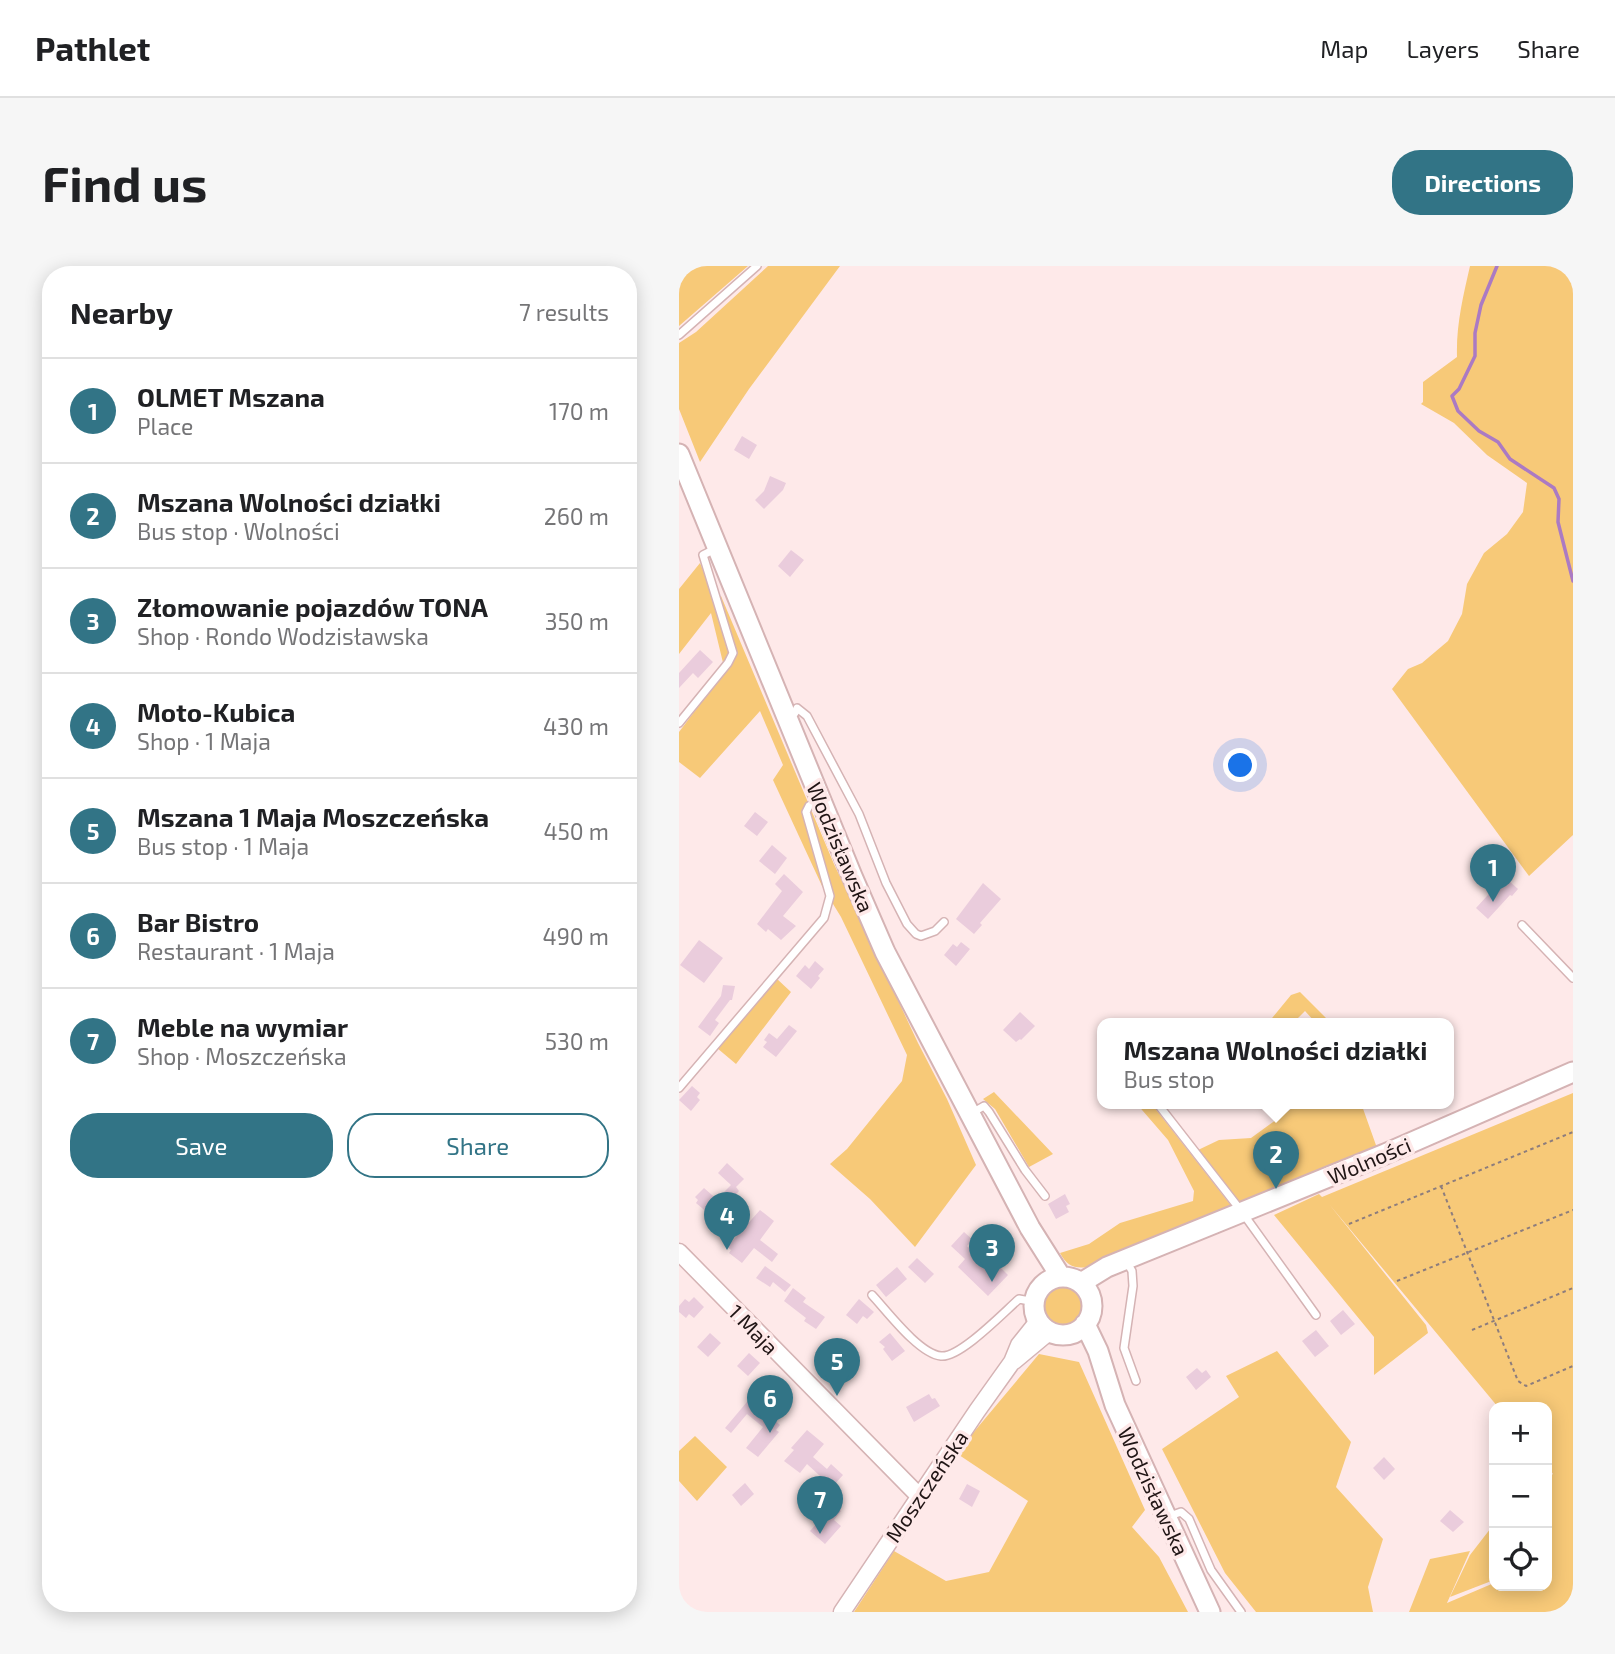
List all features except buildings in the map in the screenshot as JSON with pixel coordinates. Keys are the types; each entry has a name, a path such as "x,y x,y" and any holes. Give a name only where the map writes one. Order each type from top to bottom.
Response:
{"main road":[{"name":"Wodzisławska","path":"679,454 885,952 1030,1228 1053,1280"},
{"name":"Wolności","path":"1086,1290 1107,1267 1573,1072"},
{"path":"1069,1278 1086,1290 1091,1310 1077,1329 1062,1334 1041,1318 1037,1294 1053,1280 1069,1278"},
{"name":"Wodzisławska","path":"1077,1329 1102,1368 1115,1405 1210,1612"}],"street":[{"name":"1 Maja","path":"679,1252 919,1496"},
{"name":"Moszczeńska","path":"842,1612 1012,1362 1019,1345 1041,1318"}],"lane":[{"path":"679,335 757,266"},
{"path":"679,723 728,663 733,653 703,555 717,547"},
{"path":"785,713 795,713 797,708 807,716 859,814 886,883 911,930 921,936 927,936 944,922"},
{"path":"679,1088 824,918 830,896 806,812 809,806 821,799"},
{"path":"1522,925 1573,978"},
{"path":"970,1115 983,1107 989,1112 1025,1170 1045,1196"},
{"path":"1162,1109 1242,1212 1316,1315"},
{"path":"1126,1261 1132,1271 1133,1286 1124,1348 1136,1381"},
{"path":"872,1295 919,1344 941,1356 967,1344 1019,1298 1041,1318"},
{"path":"1166,1517 1181,1512 1189,1519 1211,1570 1241,1612"}],"path":[{"path":"1349,1224 1573,1132"},
{"path":"1441,1186 1521,1385 1525,1386 1573,1366"},
{"path":"1397,1281 1573,1210"},
{"path":"1472,1330 1573,1288"}],"shaded area":[{"path":"679,266 748,266 679,326"},
{"path":"768,266 840,266 749,389 700,462 679,409 679,343 696,332"},
{"path":"1470,266 1573,266 1573,835 1529,876 1392,689 1408,669 1422,663 1448,641 1462,614 1467,584 1484,553 1507,534 1523,512 1527,483 1487,455 1454,423 1421,404 1423,382 1457,357 1459,322"},
{"path":"700,563 716,601 721,596 834,864 976,1165 915,1247 870,1199 830,1164 847,1149 902,1081 907,1055 841,917 822,886 773,780 783,765 760,711 700,778 679,762 679,732 725,671 711,613 679,654 679,589"},
{"path":"776,978 791,992 736,1064 717,1048"},
{"path":"1300,992 1326,1018 1311,1018 1305,1011 1298,1018 1272,1018 1291,995"},
{"path":"994,1092 1053,1154 1029,1167 995,1109 983,1099"},
{"path":"1573,1093 1573,1612 1409,1612 1430,1559 1470,1551 1447,1603 1489,1585 1489,1591 1552,1591 1552,1402 1494,1402 1329,1204 1426,1325 1428,1333 1374,1375 1374,1337 1274,1215 1319,1194 1322,1197"},
{"path":"1141,1109 1156,1109 1233,1208 1089,1267 1071,1266 1060,1253 1089,1244 1120,1223 1193,1201 1194,1191 1168,1140"},
{"path":"1291,1109 1363,1109 1377,1148 1240,1203 1198,1150 1219,1140 1251,1138"},
{"path":"1063,1285 1078,1291 1084,1306 1078,1321 1063,1327 1048,1321 1042,1306 1048,1291"},
{"path":"1277,1351 1351,1442 1336,1487 1383,1539 1368,1587 1373,1612 1256,1612 1225,1573 1162,1449 1239,1397 1226,1376"},
{"path":"1039,1354 1079,1362 1145,1510 1132,1527 1159,1557 1188,1612 854,1612 894,1551 946,1581 989,1572 1028,1501 959,1455 973,1433"},
{"path":"695,1436 727,1467 697,1501 679,1481 679,1451"},
{"path":"1489,1530 1489,1582 1450,1597 1470,1555"}],"waterway":[{"path":"1497,266 1481,305 1475,333 1475,356 1459,389 1452,396 1458,411 1479,431 1498,442 1510,459 1554,488 1559,499 1558,522 1573,581"}],"place":[{"name":"OLMET Mszana","path":"1493,902"},
{"name":"Mszana Wolności działki","path":"1276,1189"},
{"name":"Moto-Kubica","path":"727,1250"},
{"name":"Złomowanie pojazdów TONA","path":"992,1282"},
{"name":"Mszana 1 Maja Moszczeńska","path":"837,1396"},
{"name":"Bar Bistro","path":"770,1433"},
{"name":"Meble na wymiar","path":"820,1534"}]}
